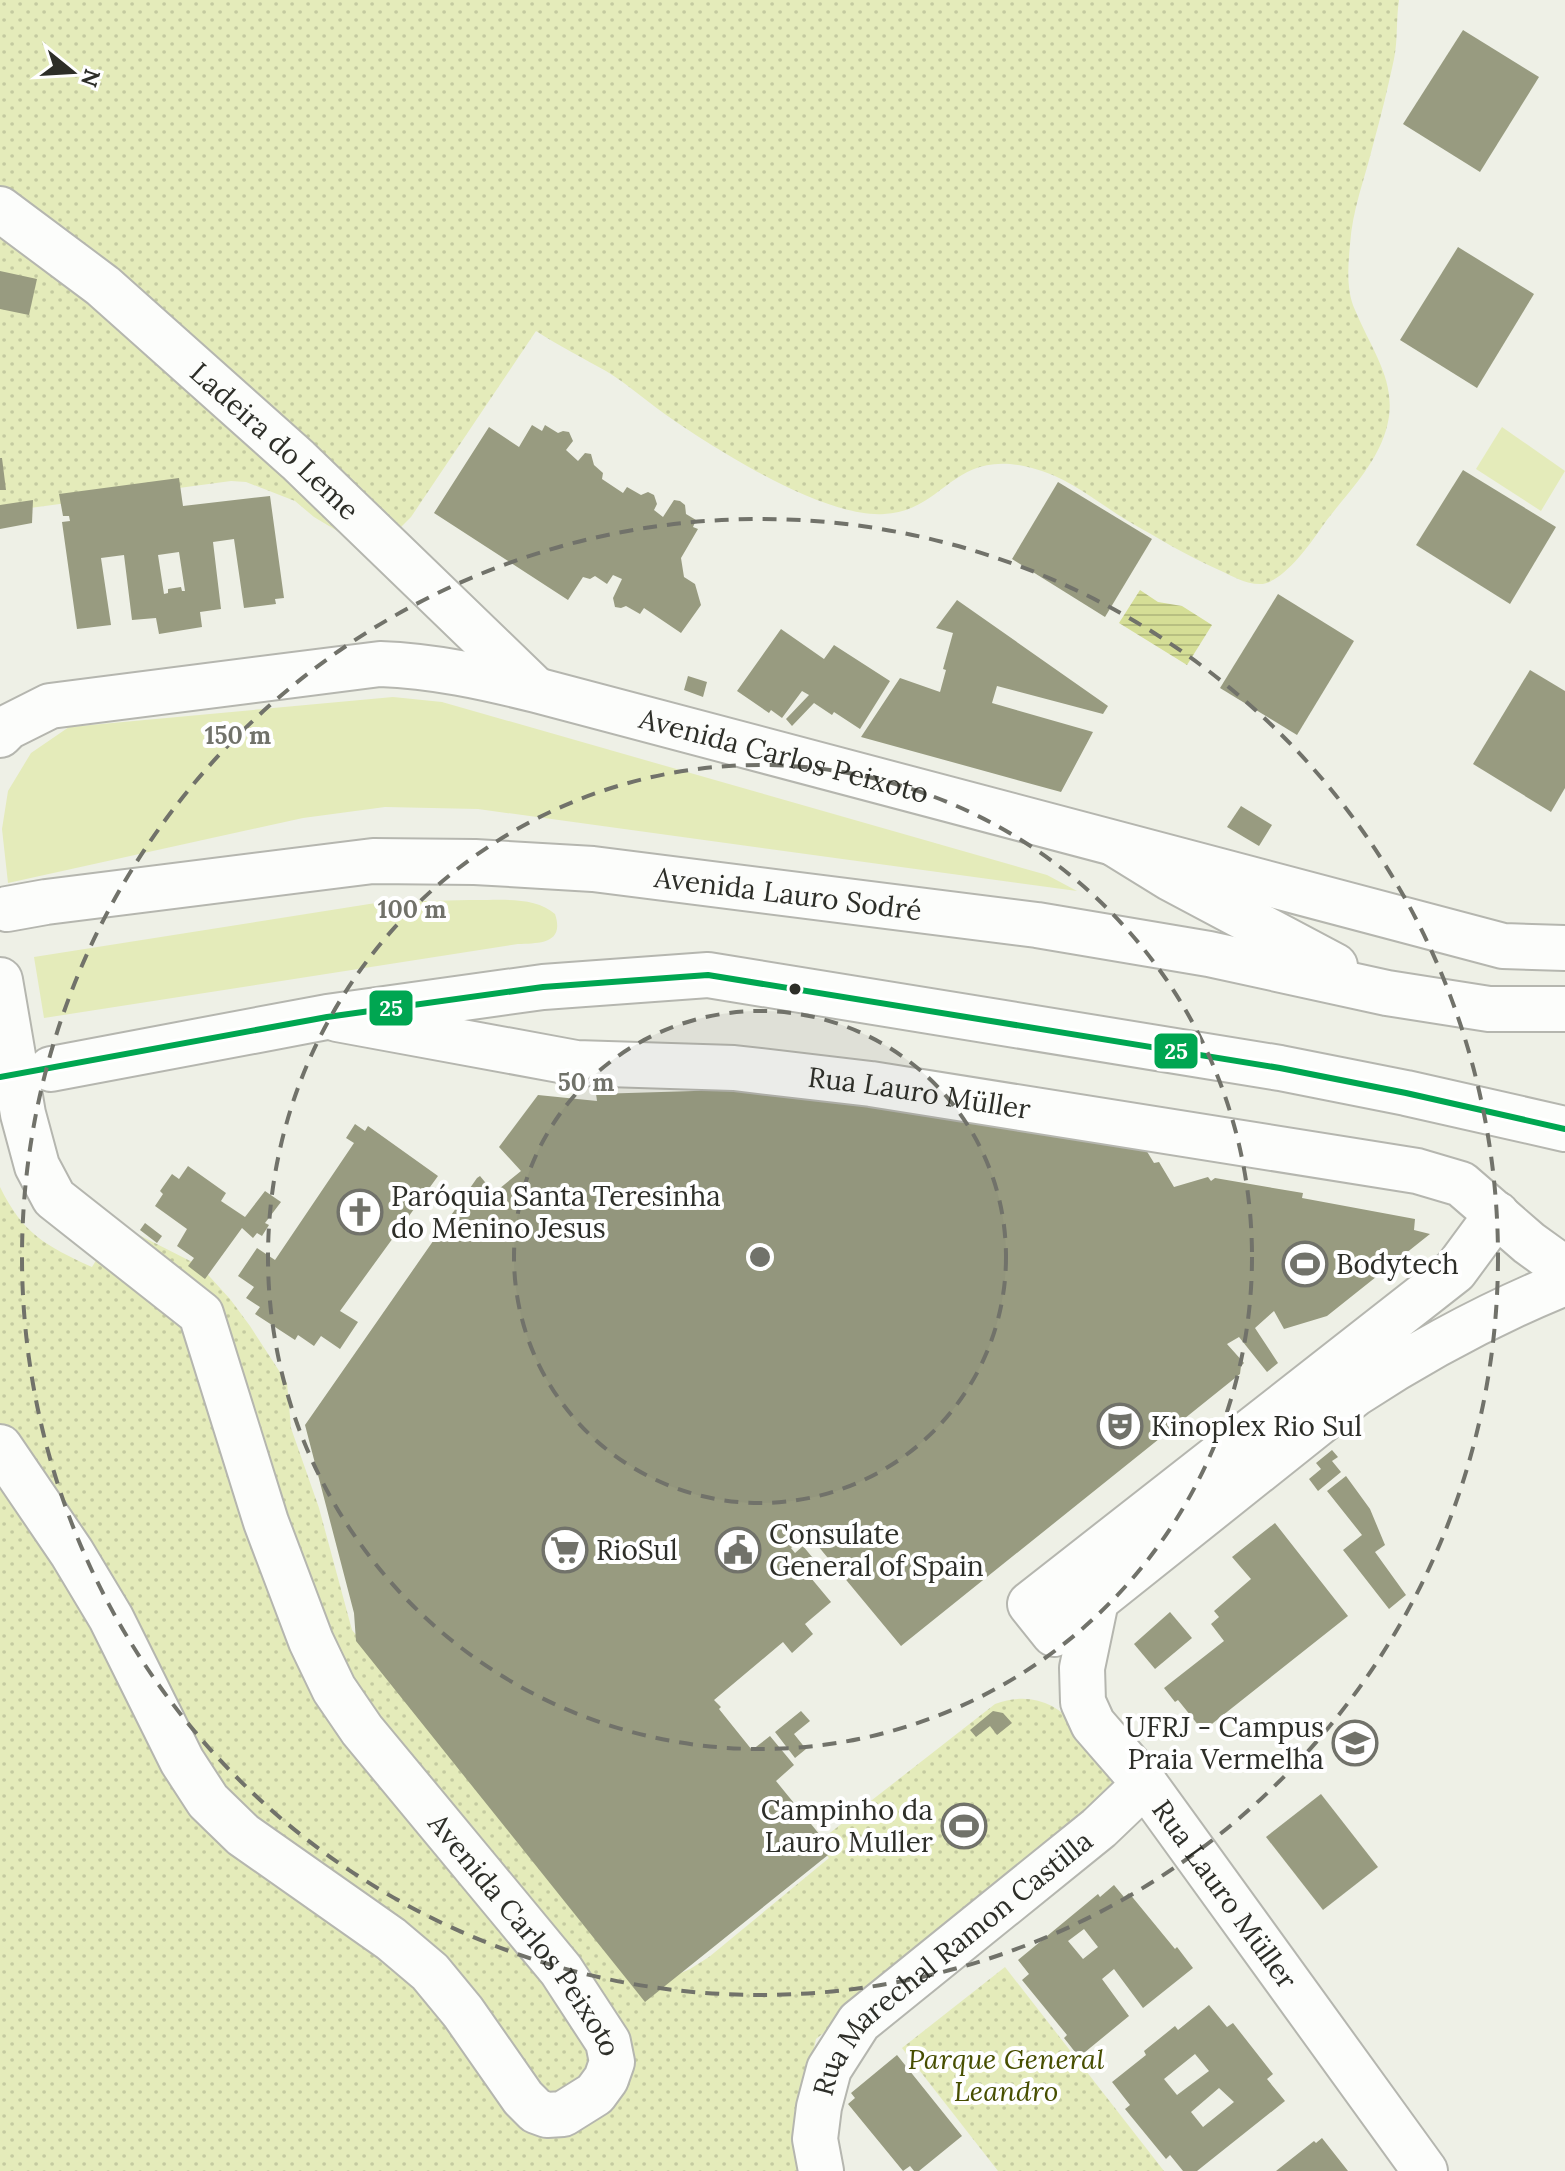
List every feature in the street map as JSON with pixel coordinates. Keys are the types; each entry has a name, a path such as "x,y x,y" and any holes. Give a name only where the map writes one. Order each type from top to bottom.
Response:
{"main road":[{"name":"Ladeira do Leme","path":"0,209 103,286 298,460 536,690"},
{"name":"Avenida Carlos Peixoto","path":"0,735 8,727 50,706 380,664 453,670 1503,946 1565,948"},
{"path":"1115,844 1170,878 1387,993"},
{"name":"Avenida Lauro Sodré","path":"7,909 373,861 564,867 723,884 1037,925 1209,954 1387,993 1489,1009 1565,1009"},
{"path":"51,1069 327,1017 543,987 708,975 1280,1068 1565,1129"},
{"name":"Avenida Carlos Peixoto","path":"0,980 23,1114 37,1166 54,1198 201,1314 266,1522 311,1641 334,1689 362,1730 561,1970 608,2042 612,2062 606,2079 595,2094 563,2114 547,2115 536,2111 523,2098 463,2012 430,1972 391,1939 243,1835 208,1801 182,1761 111,1618 72,1553 0,1447"},
{"name":"Rua Lauro Müller","path":"327,1017 576,1063 734,1068 871,1084 1417,1171 1461,1184 1565,1269"},
{"path":"1497,1214 1455,1271 1308,1410 1096,1601 1042,1619 1308,1410 1355,1394 1486,1317 1565,1283"},
{"path":"1455,1271 1486,1317"},
{"name":"Rua Lauro Müller","path":"1096,1601 1082,1668 1083,1702 1093,1724 1145,1784 1425,2171"},
{"name":"Rua Marechal Ramon Castilla","path":"821,2171 815,2139 822,2094 829,2069 859,2022 1099,1828 1145,1784"}],"green space":[{"path":"0,0 1399,0 1394,59 1353,219 1348,269 1352,303 1379,361 1389,393 1387,428 1366,470 1301,555 1277,578 1254,584 1196,559 1070,484 1032,468 1005,464 984,466 966,473 922,503 884,514 833,505 745,465 672,419 615,376 536,331 411,517 385,543 364,547 314,517 295,501 246,482 231,481 30,508 0,515"},
{"path":"1502,427 1565,471 1541,511 1476,469"},
{"path":"393,697 442,702 1047,875 1077,891 478,809 385,807 303,818 8,883 2,829 8,791 31,753 69,727"},
{"path":"514,900 536,904 555,914 556,931 542,942 44,1018 34,957 382,902"},
{"path":"0,1187 18,1216 37,1237 92,1267 115,1229 139,1235 200,1266 230,1299 287,1383 291,1428 319,1508 352,1630 651,1986 709,1957 829,1858 817,1843 995,1704 1018,1699 1039,1701 1057,1709 1087,1737 1125,1792 816,2039 809,2071 830,2171 0,2171"},
{"name":"Parque General Leandro","path":"1005,1967 1164,2171 998,2171 902,2048"}],"shaded area":[{"path":"1140,590 1158,602 1182,606 1212,625 1187,665 1119,623"}],"building":[{"path":"1463,30 1539,77 1480,172 1403,124"},
{"path":"1458,247 1534,294 1477,388 1400,340"},
{"path":"0,271 37,279 29,315 0,309"},
{"path":"532,425 542,431 545,425 558,433 569,432 573,441 566,450 578,461 585,453 591,454 594,465 603,473 602,479 623,493 627,487 641,495 648,492 654,495 657,504 654,510 663,517 674,500 685,505 686,514 696,520 693,527 698,529 681,558 684,577 695,584 701,605 681,633 644,608 640,614 626,606 615,607 613,598 622,579 613,575 607,584 595,576 590,579 583,577 568,600 434,513 489,427 519,447"},
{"path":"2,458 6,490 0,490"},
{"path":"1463,470 1556,527 1510,604 1416,545"},
{"path":"179,478 183,506 270,496 284,598 275,599 276,604 244,608 234,539 213,542 221,609 200,612 202,627 159,634 156,618 132,620 124,555 101,558 111,625 77,629 62,522 70,521 69,516 63,516 59,494","holes":["179,552 185,591 181,587 168,589 168,593 164,594 158,555"]},
{"path":"1058,482 1152,539 1105,617 1012,559"},
{"path":"33,500 32,523 0,529 0,505"},
{"path":"1278,594 1354,641 1297,735 1220,688"},
{"path":"957,600 1108,706 1103,714 997,686 992,703 1093,732 1061,792 861,737 900,678 940,692 953,633 936,628"},
{"path":"781,629 824,659 834,645 890,681 860,729 814,703 792,726 786,719 809,695 802,691 782,718 771,710 769,713 737,691"},
{"path":"1530,670 1565,691 1565,788 1551,812 1473,764"},
{"path":"688,676 707,682 703,697 684,690"},
{"path":"1241,806 1272,825 1259,846 1227,827"},
{"name":"RioSul","path":"759,1089 1140,1140 1154,1163 1159,1162 1174,1187 1208,1177 1211,1181 1215,1178 1303,1193 1302,1198 1415,1219 1414,1230 1430,1234 1327,1316 1284,1329 1274,1311 1255,1328 1278,1363 1267,1372 1239,1337 1227,1344 1244,1363 1240,1374 901,1646 808,1534 791,1548 795,1553 803,1546 822,1569 811,1578 831,1602 805,1624 813,1634 792,1653 783,1642 714,1700 752,1750 770,1736 794,1765 776,1781 833,1851 645,2002 356,1641 354,1613 305,1425 477,1178 480,1176 494,1193 521,1171 499,1147 538,1095 597,1101 596,1094"},
{"name":"Paróquia Santa Teresinha do Menino Jesus","path":"355,1124 365,1131 368,1126 438,1176 340,1311 358,1322 340,1349 321,1336 314,1346 298,1335 295,1340 255,1314 260,1307 246,1298 254,1287 238,1276 257,1248 275,1260 354,1143 346,1138"},
{"path":"188,1166 226,1193 221,1201 245,1217 265,1191 281,1202 265,1223 269,1225 262,1236 257,1233 253,1238 242,1228 205,1279 188,1266 194,1258 177,1246 187,1229 155,1206 163,1194 160,1191 172,1174 179,1179"},
{"path":"145,1223 162,1236 157,1243 140,1230"},
{"path":"1332,1450 1338,1457 1332,1461 1341,1472 1318,1491 1309,1479 1321,1469 1316,1463"},
{"path":"1346,1476 1370,1509 1385,1545 1375,1552 1406,1595 1389,1609 1343,1550 1362,1535 1327,1491"},
{"path":"1275,1523 1348,1616 1203,1731 1164,1688 1224,1641 1211,1624 1219,1617 1214,1611 1251,1579 1232,1557"},
{"path":"1170,1612 1192,1638 1155,1669 1134,1644"},
{"path":"801,1711 810,1721 794,1734 806,1749 795,1758 775,1732"},
{"path":"993,1711 1003,1713 1012,1723 997,1735 990,1726 976,1737 970,1730"},
{"path":"1321,1794 1378,1867 1323,1910 1266,1837"},
{"path":"1114,1885 1124,1897 1129,1893 1193,1968 1143,2008 1114,1969 1102,1979 1129,2016 1079,2057 1064,2038 1067,2035 1022,1980 1029,1974 1018,1960 1098,1894 1100,1897","holes":["1084,1929 1098,1947 1083,1959 1068,1941"]},
{"path":"1209,2005 1227,2027 1233,2023 1273,2074 1267,2079 1285,2101 1197,2171 1183,2171 1170,2155 1166,2159 1125,2109 1130,2105 1112,2082 1146,2055 1144,2051 1175,2026 1178,2030","holes":["1195,2054 1209,2071 1177,2095 1164,2079","1219,2088 1234,2102 1203,2127 1191,2112"]},
{"path":"897,2055 962,2136 919,2171 914,2171 910,2166 903,2171 848,2104 855,2098 851,2093"},
{"path":"1322,2138 1348,2171 1276,2171 1314,2141 1316,2143"}],"transit line":[{"name":"25","path":"0,1077 327,1017 543,987 708,975 1280,1068 1565,1129"}],"place":[{"name":"Paróquia Santa Teresinha do Menino Jesus","path":"360,1212"},
{"name":"Bodytech","path":"1305,1264"},
{"name":"Kinoplex Rio Sul","path":"1120,1426"},
{"name":"RioSul","path":"565,1550"},
{"name":"Consulate General of Spain","path":"738,1550"},
{"name":"UFRJ - Campus Praia Vermelha","path":"1355,1743"},
{"name":"Campinho da Lauro Muller","path":"964,1826"}]}
